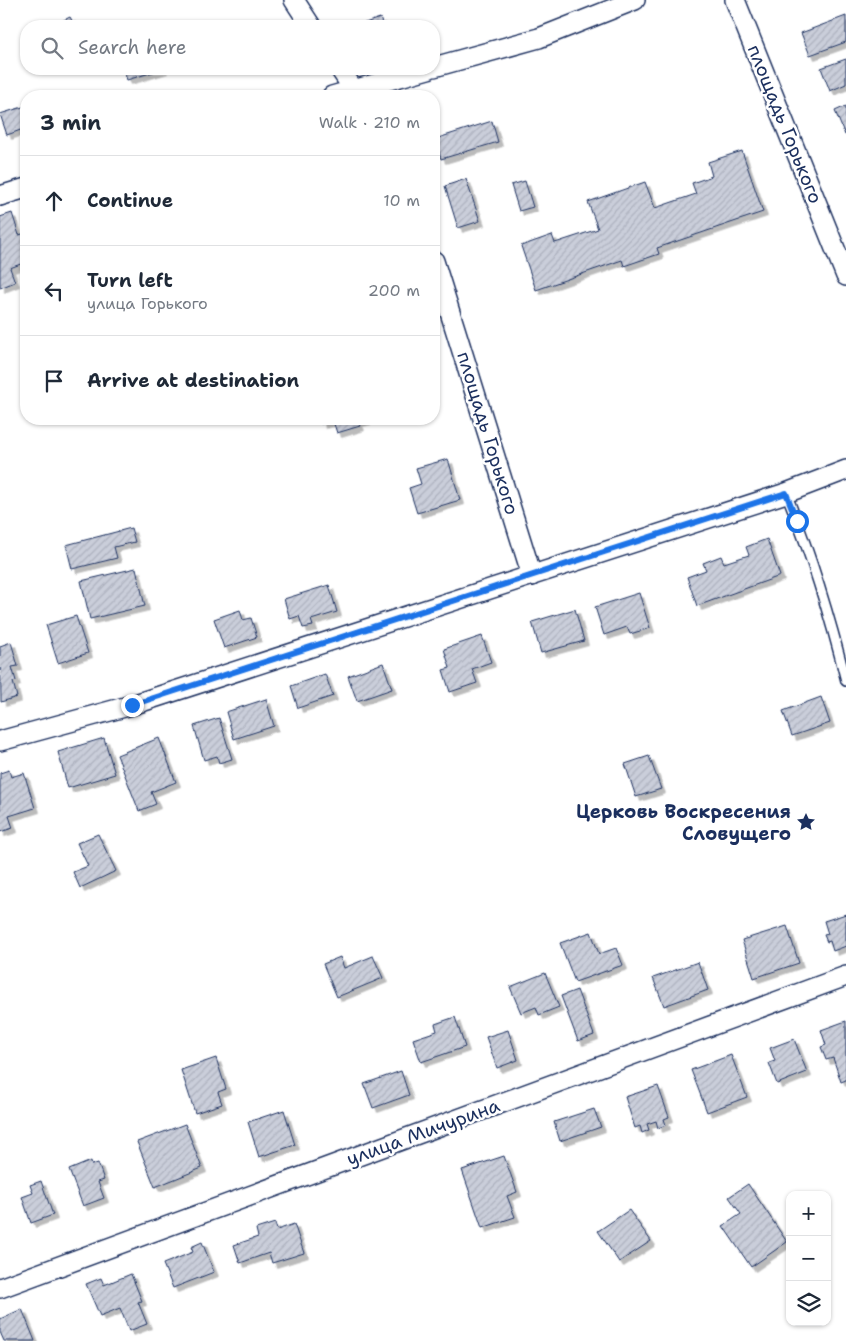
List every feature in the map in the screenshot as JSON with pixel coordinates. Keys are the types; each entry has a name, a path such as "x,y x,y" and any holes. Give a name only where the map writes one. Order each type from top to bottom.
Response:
{"street":[{"path":"294,0 307,20"},
{"path":"440,65 539,38 635,0"},
{"name":"площадь Горького","path":"735,0 846,276"},
{"path":"344,75 354,90"},
{"path":"365,90 410,75"},
{"path":"0,196 20,190"},
{"name":"площадь Горького","path":"440,281 532,576"},
{"path":"0,740 132,705 786,493 846,470"},
{"name":"улица Мичурина","path":"0,1288 846,976"}],"lane":[{"path":"786,493 835,635 846,681"}],"building":[{"path":"846,16 846,42 810,55 801,33"},
{"path":"846,59 846,84 830,91 821,68"},
{"path":"125,75 143,75 127,80"},
{"path":"846,106 846,135 845,135 835,111"},
{"path":"20,108 20,130 7,135 0,114"},
{"path":"492,121 498,142 441,159 440,137"},
{"path":"742,151 763,212 657,248 659,254 624,266 622,260 536,290 521,246 552,235 555,243 598,229 588,202 645,182 655,208 696,194 692,183 712,176 708,162"},
{"path":"466,179 480,221 458,228 445,186"},
{"path":"525,181 533,207 519,211 511,185"},
{"path":"12,213 20,235 20,264 10,268 15,282 0,288 0,217"},
{"path":"334,425 360,426 337,433"},
{"path":"448,459 460,500 417,513 409,488 421,484 416,468"},
{"path":"131,528 135,542 114,547 117,558 72,569 66,545"},
{"path":"767,539 780,576 697,606 687,577 706,570 703,563 721,556 724,563 749,555 746,547"},
{"path":"136,568 145,606 90,619 81,581"},
{"path":"329,585 337,612 311,620 313,626 303,628 299,616 290,619 284,599"},
{"path":"639,593 650,628 630,634 627,627 604,635 595,607"},
{"path":"575,609 584,641 541,653 532,622"},
{"path":"240,610 243,620 251,618 257,637 224,648 214,619"},
{"path":"76,616 88,653 58,663 46,625"},
{"path":"482,636 491,662 472,669 477,683 450,692 443,670 450,668 444,649"},
{"path":"11,642 18,666 12,667 16,681 13,682 17,697 1,702 0,646"},
{"path":"383,663 392,689 357,701 348,676"},
{"path":"325,674 333,696 298,708 291,686"},
{"path":"821,697 830,723 792,736 783,711"},
{"path":"266,699 274,726 234,739 226,712"},
{"path":"219,718 232,759 219,763 217,756 204,760 194,726"},
{"path":"104,738 115,774 68,788 58,752"},
{"path":"159,738 176,782 151,792 156,804 139,811 117,755"},
{"path":"649,756 661,789 636,797 625,764"},
{"path":"9,770 11,777 24,773 35,808 9,816 13,828 0,832 0,773"},
{"path":"98,834 116,871 80,888 73,872 88,866 77,843"},
{"path":"846,914 846,946 833,951 830,941 827,942 824,935 828,934 824,921"},
{"path":"787,926 799,963 754,978 742,940"},
{"path":"591,932 599,954 616,948 623,965 575,982 560,943"},
{"path":"373,956 383,978 337,997 323,964 340,957 344,968"},
{"path":"698,962 708,990 664,1006 653,978"},
{"path":"545,973 559,1007 539,1015 536,1007 521,1013 510,987"},
{"path":"577,990 594,1035 578,1041 561,996"},
{"path":"455,1017 465,1047 421,1062 413,1039 437,1031 435,1024"},
{"path":"846,1021 846,1080 841,1082 833,1058 826,1060 821,1047 826,1045 821,1030"},
{"path":"508,1030 518,1060 497,1068 486,1037"},
{"path":"794,1039 807,1072 777,1084 769,1063 775,1061 770,1048"},
{"path":"731,1055 747,1097 707,1112 691,1070"},
{"path":"216,1058 226,1089 218,1092 222,1104 195,1113 181,1070"},
{"path":"401,1071 409,1095 373,1108 364,1084"},
{"path":"658,1086 669,1117 664,1119 666,1125 658,1128 656,1121 647,1124 649,1130 642,1133 640,1126 635,1128 625,1097"},
{"path":"594,1109 601,1127 560,1141 554,1122"},
{"path":"284,1110 295,1145 259,1157 248,1122"},
{"path":"185,1124 202,1168 155,1187 137,1142"},
{"path":"504,1156 517,1192 507,1196 515,1217 482,1228 462,1170"},
{"path":"91,1161 92,1165 98,1163 104,1180 98,1182 104,1198 83,1206 69,1170"},
{"path":"41,1181 53,1215 31,1223 22,1197 33,1193 30,1185"},
{"path":"748,1184 786,1241 786,1243 751,1267 723,1226 741,1214 729,1197"},
{"path":"629,1210 651,1241 619,1262 598,1231"},
{"path":"275,1223 277,1230 294,1224 304,1253 272,1263 269,1253 240,1263 234,1245 258,1237 256,1229"},
{"path":"202,1242 214,1272 173,1288 163,1264 193,1252 191,1247"},
{"path":"131,1274 142,1301 138,1302 147,1324 129,1331 120,1308 100,1316 86,1284 101,1278 104,1285"},
{"path":"22,1309 35,1341 4,1341 0,1332 0,1319"}],"place":[{"name":"Церковь Воскресения Словущего","path":"806,822"}],"route":[{"path":"132,705 786,493 797,521"}]}
